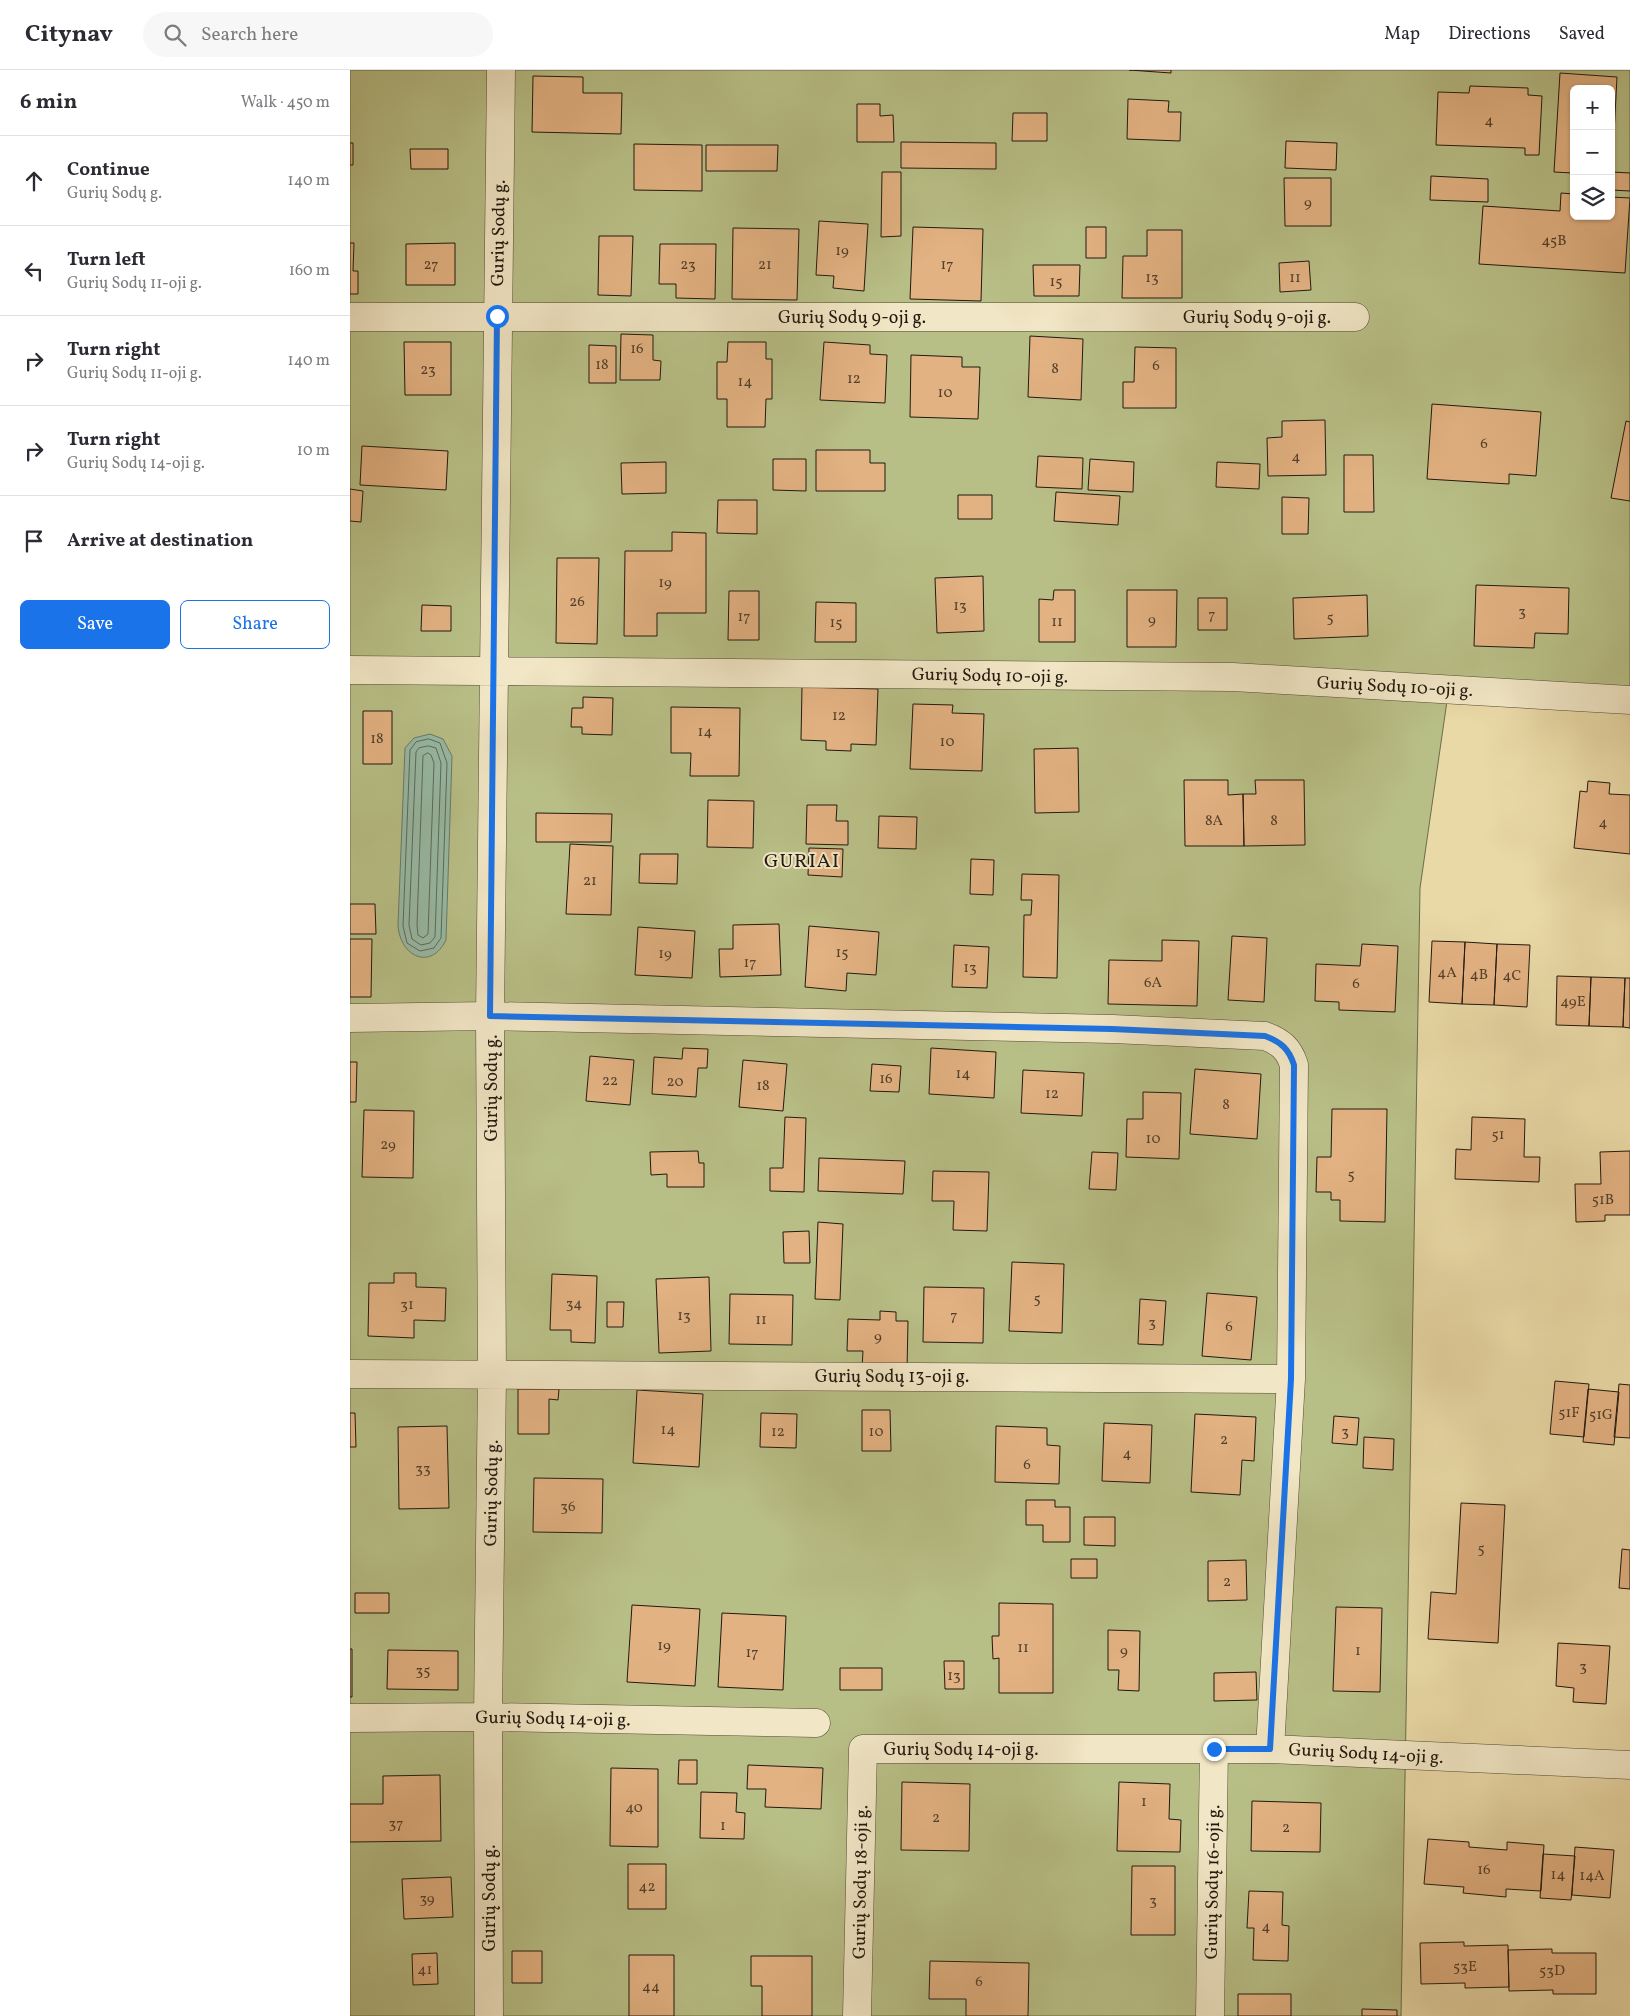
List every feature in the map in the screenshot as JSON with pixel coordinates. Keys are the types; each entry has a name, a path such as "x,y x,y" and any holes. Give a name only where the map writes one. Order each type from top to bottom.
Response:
{"street":[{"name":"Gurių Sodų g.","path":"489,2016 488,1717 492,1374 490,1016 501,70"},
{"name":"Gurių Sodų 9-oji g.","path":"350,317 1355,317"},
{"name":"Gurių Sodų 10-oji g.","path":"350,670 494,669 1233,677 1630,700"},
{"path":"350,1018 490,1016 1112,1029 1265,1036 1277,1040 1290,1051 1294,1065 1291,1379 1270,1749"},
{"name":"Gurių Sodų 13-oji g.","path":"350,1374 1291,1379"},
{"name":"Gurių Sodų 14-oji g.","path":"350,1718 488,1717 816,1723"},
{"name":"Gurių Sodų 14-oji g.","path":"862,1749 1270,1749 1630,1766"},
{"name":"Gurių Sodų 18-oji g.","path":"857,2016 862,1749"},
{"name":"Gurių Sodų 16-oji g.","path":"1210,2016 1214,1749"}],"green space":[{"path":"350,70 1630,70 1630,713 1447,701 1420,888 1401,2016 350,2016"}],"water":[{"path":"430,734 443,739 452,756 446,940 440,950 425,957 417,956 410,952 404,945 398,925 405,748 414,738"}],"building":[{"path":"1129,70 1171,70 1171,73"},
{"path":"1560,73 1617,77 1615,115 1615,85 1570,85 1570,173 1554,172"},
{"path":"533,76 583,77 583,93 622,93 621,134 532,132"},
{"path":"1470,86 1528,88 1528,95 1542,96 1539,155 1525,155 1525,148 1436,145 1438,92 1469,93"},
{"path":"1128,99 1169,101 1168,112 1181,112 1180,141 1127,139"},
{"path":"857,104 880,104 880,116 893,115 894,142 857,142"},
{"path":"1013,113 1047,113 1047,141 1012,141"},
{"path":"1286,141 1337,143 1336,170 1285,168"},
{"path":"901,142 996,143 996,169 901,168"},
{"path":"350,143 353,143 353,165 350,165"},
{"path":"634,144 702,145 702,191 634,190"},
{"path":"706,145 778,145 777,171 706,171"},
{"path":"410,149 448,149 448,169 411,169"},
{"path":"882,172 901,172 901,236 881,237"},
{"path":"1615,172 1630,173 1630,191 1615,190"},
{"path":"1431,176 1488,179 1488,202 1430,200"},
{"path":"1284,178 1331,178 1331,226 1285,226"},
{"path":"1561,193 1570,194 1570,220 1615,220 1615,197 1630,198 1625,273 1479,264 1483,206 1560,211"},
{"path":"819,221 868,224 864,291 833,288 834,276 816,275"},
{"path":"913,227 983,229 981,301 910,299"},
{"path":"1086,227 1106,227 1106,258 1086,258"},
{"path":"733,228 799,229 797,300 732,299"},
{"path":"1147,230 1182,230 1182,298 1122,298 1123,256 1147,256"},
{"path":"599,236 633,236 631,296 598,295"},
{"path":"350,243 354,243 353,271 358,271 358,294 350,294"},
{"path":"455,243 455,285 406,285 406,244"},
{"path":"660,244 716,244 715,299 676,298 676,284 659,284"},
{"path":"1309,261 1311,290 1280,292 1279,263"},
{"path":"1033,265 1080,265 1079,296 1034,296"},
{"path":"621,334 653,335 653,360 661,361 660,380 620,380"},
{"path":"1030,336 1083,339 1081,400 1028,397"},
{"path":"404,342 451,342 451,395 405,395"},
{"path":"728,342 766,342 766,359 772,359 772,399 766,399 765,427 727,427 727,399 717,399 717,362 727,362"},
{"path":"824,342 870,345 870,354 887,355 885,403 820,400"},
{"path":"589,345 616,346 616,383 589,383"},
{"path":"1135,347 1176,348 1176,408 1123,408 1123,382 1134,382"},
{"path":"911,355 962,357 962,367 980,367 978,419 910,417"},
{"path":"1432,404 1541,412 1536,476 1509,474 1509,484 1427,479"},
{"path":"1325,420 1326,475 1268,476 1267,438 1282,437 1282,421"},
{"path":"1626,421 1630,422 1630,501 1611,498"},
{"path":"362,446 448,451 446,490 360,485"},
{"path":"816,450 870,450 870,463 885,463 885,491 816,491"},
{"path":"1344,455 1373,455 1374,512 1344,512"},
{"path":"1038,456 1083,458 1082,489 1036,487"},
{"path":"773,459 806,459 806,491 773,490"},
{"path":"1090,459 1134,462 1133,492 1088,490"},
{"path":"666,462 666,493 622,494 621,463"},
{"path":"1217,462 1260,464 1259,489 1216,487"},
{"path":"350,489 363,491 361,522 350,521"},
{"path":"1056,492 1120,496 1118,525 1054,521"},
{"path":"958,495 992,495 992,519 958,519"},
{"path":"1282,497 1309,498 1308,534 1282,534"},
{"path":"718,500 757,500 757,534 717,533"},
{"path":"672,532 706,533 706,613 657,613 657,636 624,636 625,551 672,551"},
{"path":"557,558 599,558 597,644 556,643"},
{"path":"983,576 984,631 937,633 935,578"},
{"path":"1476,585 1569,588 1568,634 1535,633 1534,648 1474,646"},
{"path":"1054,590 1075,590 1075,642 1039,642 1039,599 1053,600"},
{"path":"1127,590 1177,590 1176,647 1127,647"},
{"path":"729,591 759,591 759,640 728,640"},
{"path":"1367,595 1368,636 1294,639 1293,598"},
{"path":"1198,598 1227,598 1227,630 1198,630"},
{"path":"816,602 856,603 856,642 815,642"},
{"path":"422,605 451,606 451,631 421,631"},
{"path":"802,687 878,689 876,745 851,744 851,751 826,750 826,741 801,740"},
{"path":"583,697 613,698 612,735 582,734 582,727 571,727 572,708 583,708"},
{"path":"913,704 953,705 952,713 984,714 982,771 910,769"},
{"path":"671,707 740,708 739,776 690,776 691,753 671,753"},
{"path":"363,711 392,711 392,764 363,764"},
{"path":"1078,748 1079,812 1035,813 1034,749"},
{"path":"1184,780 1228,780 1228,795 1243,794 1244,846 1185,846"},
{"path":"1255,780 1304,780 1305,845 1244,846 1243,794 1256,794"},
{"path":"1588,781 1610,783 1609,794 1630,795 1630,854 1574,848 1580,791 1587,792"},
{"path":"708,800 754,801 753,848 707,847"},
{"path":"807,805 837,805 836,821 848,821 848,845 806,844"},
{"path":"536,813 612,814 611,842 536,842"},
{"path":"879,816 917,817 916,849 878,848"},
{"path":"570,844 613,846 611,915 566,914"},
{"path":"809,848 843,849 842,877 808,875"},
{"path":"640,854 678,854 677,884 639,883"},
{"path":"971,859 994,860 993,895 970,894"},
{"path":"1022,874 1059,875 1057,978 1023,977 1024,915 1031,915 1032,900 1021,900"},
{"path":"350,904 375,904 376,934 350,934"},
{"path":"779,924 781,975 720,977 719,949 733,949 733,925"},
{"path":"809,926 879,932 876,975 847,973 846,991 805,987"},
{"path":"638,927 695,931 692,978 635,975"},
{"path":"1232,936 1267,938 1264,1002 1228,1000"},
{"path":"350,939 372,939 371,997 350,997"},
{"path":"1162,940 1199,941 1197,1006 1108,1004 1109,960 1162,961"},
{"path":"1432,941 1465,942 1462,1004 1429,1002"},
{"path":"1465,942 1497,944 1494,1005 1462,1004"},
{"path":"1362,944 1398,946 1395,1012 1339,1010 1339,1002 1315,1001 1316,964 1360,966"},
{"path":"1497,944 1530,945 1527,1007 1494,1005"},
{"path":"954,945 989,947 987,988 952,987"},
{"path":"1557,976 1591,977 1589,1026 1556,1025"},
{"path":"1591,977 1625,978 1623,1027 1589,1026"},
{"path":"1625,978 1630,978 1630,1028 1623,1027"},
{"path":"683,1048 708,1049 707,1068 698,1068 696,1097 652,1094 654,1057 682,1059"},
{"path":"931,1048 996,1052 994,1098 929,1094"},
{"path":"590,1056 634,1060 630,1105 586,1101"},
{"path":"743,1060 787,1064 783,1111 739,1107"},
{"path":"350,1062 357,1062 356,1102 350,1102"},
{"path":"872,1064 901,1066 899,1092 870,1091"},
{"path":"1195,1069 1261,1074 1257,1139 1190,1134"},
{"path":"1023,1070 1084,1073 1082,1116 1021,1113"},
{"path":"1143,1092 1181,1093 1179,1159 1126,1157 1127,1119 1143,1119"},
{"path":"1332,1109 1387,1109 1385,1222 1340,1221 1340,1200 1331,1200 1331,1192 1316,1192 1317,1157 1331,1157"},
{"path":"364,1110 414,1111 413,1178 362,1177"},
{"path":"785,1117 806,1118 804,1192 770,1191 770,1168 783,1168"},
{"path":"1472,1117 1525,1119 1524,1157 1540,1157 1539,1182 1455,1179 1456,1149 1471,1150"},
{"path":"698,1151 699,1163 704,1163 704,1187 667,1187 667,1174 651,1175 650,1152"},
{"path":"1630,1151 1630,1215 1605,1215 1605,1221 1576,1222 1575,1184 1601,1184 1600,1152"},
{"path":"1092,1152 1118,1153 1116,1190 1089,1189"},
{"path":"819,1158 905,1161 903,1194 818,1191"},
{"path":"933,1171 989,1172 987,1231 953,1230 954,1201 932,1201"},
{"path":"818,1222 843,1224 840,1300 815,1299"},
{"path":"809,1231 810,1263 784,1263 783,1232"},
{"path":"1012,1262 1064,1264 1062,1333 1009,1331"},
{"path":"394,1273 416,1273 416,1287 446,1288 445,1321 414,1320 414,1338 368,1336 369,1283 394,1283"},
{"path":"552,1274 597,1276 595,1343 571,1342 571,1330 550,1330"},
{"path":"709,1277 711,1351 659,1353 656,1279"},
{"path":"924,1287 984,1288 983,1343 923,1342"},
{"path":"1207,1293 1257,1297 1251,1360 1202,1356"},
{"path":"730,1294 793,1295 792,1345 729,1344"},
{"path":"1140,1299 1166,1301 1163,1345 1138,1344"},
{"path":"607,1302 624,1302 623,1327 607,1327"},
{"path":"880,1311 896,1312 896,1321 908,1321 907,1370 862,1369 863,1351 847,1351 848,1319 880,1320"},
{"path":"1555,1381 1589,1384 1584,1437 1550,1434"},
{"path":"1619,1384 1630,1385 1630,1438 1614,1437"},
{"path":"518,1389 559,1389 558,1400 549,1399 549,1434 518,1434"},
{"path":"1588,1389 1619,1392 1614,1445 1583,1442"},
{"path":"637,1390 703,1394 699,1467 633,1463"},
{"path":"862,1410 890,1410 891,1451 862,1451"},
{"path":"350,1413 355,1413 356,1447 350,1447"},
{"path":"761,1413 797,1414 796,1448 760,1447"},
{"path":"1195,1414 1256,1417 1254,1461 1242,1460 1240,1495 1191,1492"},
{"path":"1334,1416 1359,1418 1357,1445 1332,1443"},
{"path":"1104,1423 1152,1425 1150,1483 1102,1481"},
{"path":"447,1426 449,1508 399,1509 398,1427"},
{"path":"996,1426 1047,1428 1047,1445 1060,1446 1059,1484 995,1482"},
{"path":"1364,1437 1394,1439 1393,1470 1363,1468"},
{"path":"534,1478 603,1479 602,1533 533,1532"},
{"path":"1026,1500 1055,1500 1055,1507 1070,1507 1070,1542 1043,1542 1043,1525 1026,1525"},
{"path":"1461,1503 1505,1505 1498,1643 1428,1639 1431,1592 1456,1594"},
{"path":"1084,1517 1115,1517 1115,1546 1084,1545"},
{"path":"1622,1549 1630,1550 1630,1589 1619,1588"},
{"path":"1071,1559 1097,1559 1097,1578 1071,1578"},
{"path":"1246,1560 1247,1600 1208,1601 1208,1561"},
{"path":"355,1593 389,1593 389,1613 355,1613"},
{"path":"999,1603 1053,1604 1053,1693 999,1693 999,1658 993,1659 992,1636 999,1636"},
{"path":"632,1605 700,1609 695,1686 627,1682"},
{"path":"1336,1607 1382,1608 1380,1692 1333,1691"},
{"path":"722,1613 786,1616 783,1690 718,1687"},
{"path":"1108,1630 1140,1631 1139,1691 1118,1690 1119,1670 1108,1670"},
{"path":"1558,1643 1610,1646 1606,1704 1573,1702 1574,1688 1556,1686"},
{"path":"350,1649 352,1649 352,1697 350,1697"},
{"path":"388,1650 458,1651 458,1690 387,1689"},
{"path":"944,1661 964,1661 964,1689 945,1689"},
{"path":"840,1668 882,1668 882,1690 840,1690"},
{"path":"1256,1672 1257,1700 1214,1701 1214,1673"},
{"path":"679,1760 697,1760 697,1784 678,1784"},
{"path":"748,1765 823,1768 821,1809 765,1807 766,1789 747,1789"},
{"path":"611,1768 658,1769 658,1847 610,1846"},
{"path":"440,1775 441,1841 350,1842 350,1804 383,1804 383,1776"},
{"path":"902,1782 970,1784 969,1851 901,1850"},
{"path":"1119,1782 1170,1784 1169,1819 1181,1820 1180,1852 1117,1851"},
{"path":"701,1792 737,1793 736,1812 745,1813 744,1839 700,1838"},
{"path":"1252,1801 1321,1803 1320,1852 1251,1851"},
{"path":"1428,1839 1469,1842 1469,1847 1507,1850 1507,1842 1544,1845 1541,1891 1506,1889 1506,1897 1463,1893 1464,1887 1424,1884"},
{"path":"1575,1847 1614,1850 1610,1898 1572,1895"},
{"path":"1543,1854 1575,1856 1571,1900 1540,1898"},
{"path":"628,1864 666,1864 666,1909 628,1909"},
{"path":"1132,1866 1175,1866 1175,1935 1131,1935"},
{"path":"451,1877 453,1917 404,1919 402,1879"},
{"path":"1249,1891 1283,1892 1282,1925 1289,1926 1288,1961 1253,1960 1254,1928 1247,1928"},
{"path":"1464,1942 1464,1946 1508,1945 1509,1987 1465,1988 1465,1983 1421,1984 1420,1943"},
{"path":"1552,1949 1552,1953 1596,1953 1596,1994 1553,1994 1553,1990 1509,1991 1508,1950"},
{"path":"512,1951 542,1951 542,1983 512,1983"},
{"path":"437,1953 438,1984 413,1985 412,1954"},
{"path":"629,1955 674,1955 674,2016 629,2016"},
{"path":"751,1956 812,1956 812,2016 762,2016 762,1986 751,1986"},
{"path":"930,1961 1029,1963 1028,2016 966,2016 966,1999 929,1999"},
{"path":"1238,1994 1291,1994 1291,2016 1238,2016"},
{"path":"1362,2009 1397,2010 1397,2016 1362,2016"}],"district":[{"name":"GURIAI","path":"802,860"}],"route":[{"path":"497,316 490,1016 1112,1029 1265,1036 1277,1040 1290,1051 1294,1065 1291,1379 1270,1749 1214,1749"}]}
